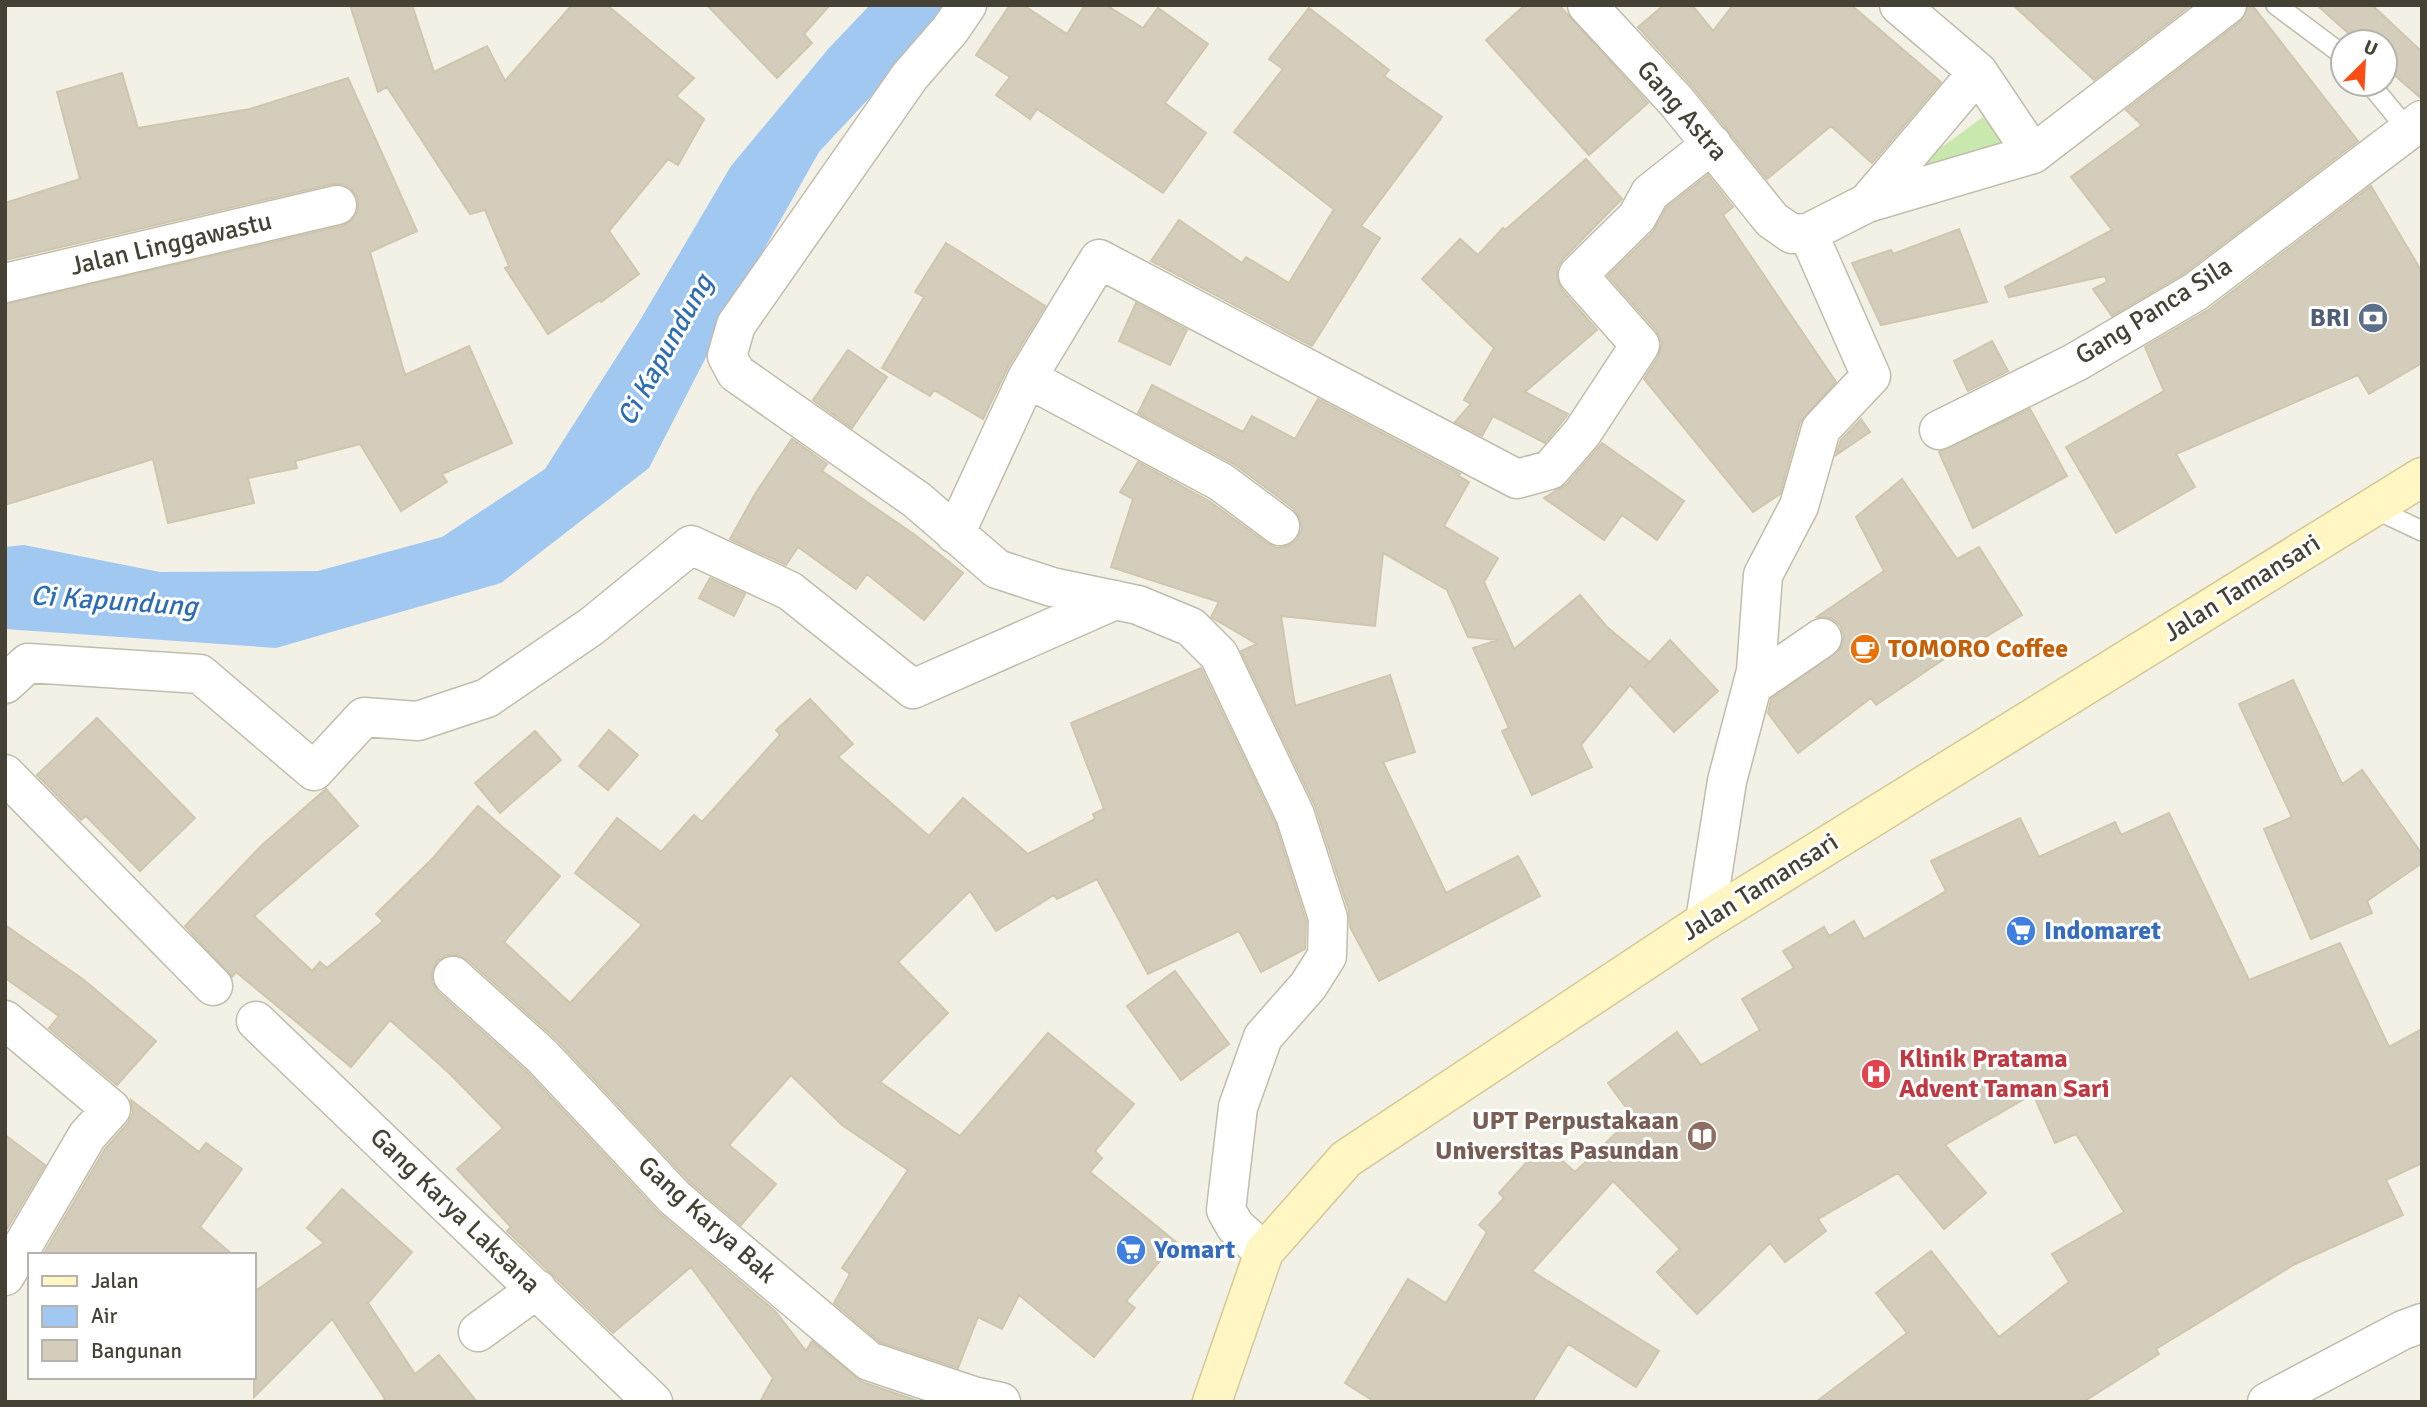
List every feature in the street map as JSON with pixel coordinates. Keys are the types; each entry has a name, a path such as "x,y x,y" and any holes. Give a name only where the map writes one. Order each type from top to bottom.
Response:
{"main road":[{"name":"Jalan Tamansari","path":"1212,1402 1265,1252 1346,1159 1705,921 2422,477"}],"street":[{"path":"967,5 950,30 910,76 736,325 727,356 736,373 917,500 997,569 1052,587 1138,605 1191,627 1219,655 1294,815 1328,918 1327,956 1308,986 1263,1037 1238,1107 1226,1210 1235,1226 1265,1252"},
{"name":"Gang Astra","path":"1587,5 1676,101 1772,220 1792,234 1808,233"},
{"path":"1899,5 1978,72 2033,155"},
{"path":"1705,921 1727,781 1756,671 1763,575 1799,506 1821,429 1871,376 1808,233 1867,203 2033,155 2227,5"},
{"path":"1867,203 1978,72"},
{"name":"Gang Panca Sila","path":"1939,430 2076,362 2195,292 2415,125"},
{"path":"955,534 1027,378 1099,259 1517,479 1550,470 1582,433 1640,345 1578,275 1636,217 1650,193 1712,144"},
{"name":"Jalan Linggawastu","path":"5,284 337,205"},
{"path":"1027,378 1221,482 1280,526"},
{"path":"5,684 28,663 200,674 314,771 364,717 418,721 487,698 592,626 691,545 790,591 913,689 1115,600"},
{"path":"1752,686 1822,638"},
{"path":"5,774 214,986"},
{"name":"Gang Karya Bak","path":"453,976 542,1056 675,1198 869,1362 973,1396 1001,1402"},
{"path":"5,1020 111,1109 87,1136 9,1259"},
{"name":"Gang Karya Laksana","path":"256,1021 653,1402"},
{"path":"478,1332 537,1289"},
{"path":"2267,1402 2403,1329 2422,1323"}],"lane":[{"path":"2276,5 2329,45"},
{"path":"2385,98 2415,125"},
{"path":"2373,508 2422,531"}],"green space":[{"path":"1983,117 2015,153 1898,179"}],"water":[{"name":"Ci Kapundung","path":"870,5 956,5 819,152 737,297 649,468 501,583 276,648 5,629 5,547 24,545 160,572 318,571 442,537 545,469 639,322 731,166 829,48"}],"building":[{"path":"350,5 412,5 434,72 487,46 505,81 572,5 607,5 694,78 676,96 704,119 678,165 668,159 609,231 639,274 601,302 600,300 548,334 505,268 509,266 485,210 470,214 387,87 378,92"},
{"path":"707,5 830,5 804,34 812,43 777,78"},
{"path":"1010,5 1023,5 1067,34 1085,5 1106,5 1143,28 1158,8 1208,44 1165,103 1206,133 1163,193 1037,109 1030,119 996,95 1010,77 976,55"},
{"path":"1525,5 1559,5 1648,103 1589,155 1486,40"},
{"path":"1664,5 1692,5 1713,31 1733,5 1851,5 1941,82 1872,163 1831,126 1767,179 1692,86 1638,27"},
{"path":"2013,5 2191,5 2094,80"},
{"path":"2248,5 2252,5 2358,141 2183,274 2112,316 2093,289 2107,282 2105,276 2009,297 2005,287 2112,230 2071,177 2142,125 2126,110 2240,22"},
{"path":"2317,5 2372,5 2396,28 2342,28"},
{"path":"1309,8 1389,70 1384,76 1442,117 1361,226 1380,238 1312,346 1151,261 1179,220 1242,263 1246,257 1289,283 1334,209 1234,132 1283,69 1269,59"},
{"path":"2399,30 2422,52 2422,99 2399,79"},
{"path":"122,73 138,128 250,109 348,78 417,231 370,252 405,375 469,346 512,443 442,474 447,482 401,511 360,444 295,461 297,468 248,478 254,503 168,523 153,459 5,505 5,304 342,226 352,220 358,211 358,199 352,190 343,184 332,184 5,260 5,203 80,179 57,92"},
{"path":"1586,159 1622,199 1563,259 1557,268 1557,279 1562,290 1597,330 1525,392 1568,414 1545,443 1493,416 1482,436 1455,422 1471,404 1464,400 1494,348 1422,279 1460,239 1478,255 1503,228 1505,230"},
{"path":"1708,175 1733,207 1723,215 1836,382 1800,422 1780,494 1753,512 1644,379 1658,357 1662,343 1656,330 1608,276 1653,232 1667,207"},
{"path":"2371,186 2422,272 2422,363 2369,394 2358,375 2176,454 2195,487 2116,533 2066,447 2164,391 2145,347 2208,310"},
{"path":"1959,229 1987,302 1881,325 1852,263 1891,250 1893,254"},
{"path":"946,243 1045,306 1008,367 983,419 934,390 930,396 882,368 924,297 915,292"},
{"path":"1136,303 1187,330 1170,365 1119,341"},
{"path":"1992,341 2008,371 1968,391 1954,361"},
{"path":"848,350 887,377 852,428 813,400"},
{"path":"1152,385 1243,432 1252,416 1295,439 1318,399 1460,474 1459,476 1469,482 1444,526 1498,558 1484,582 1514,649 1580,595 1607,627 1649,662 1644,668 1670,640 1718,691 1674,732 1630,685 1581,745 1592,767 1532,795 1502,731 1509,728 1473,648 1498,640 1468,637 1447,590 1383,553 1375,626 1281,616 1295,706 1390,675 1415,752 1383,762 1446,893 1518,856 1540,896 1379,981 1350,927 1349,911 1315,806 1241,651 1257,644 1211,617 1219,602 1111,567 1133,499 1120,492 1138,462 1209,501 1277,548 1288,546 1297,540 1302,529 1300,518 1293,508 1234,464 1138,413"},
{"path":"2030,409 2067,476 1973,528 1939,452"},
{"path":"1861,419 1870,432 1836,455 1841,440"},
{"path":"792,439 827,464 822,471 915,535 963,573 924,620 867,574 856,589 798,547 786,565 730,539 755,494"},
{"path":"1602,443 1684,501 1657,540 1622,515 1604,540 1544,498 1567,484"},
{"path":"1902,479 1957,559 1979,547 2022,615 1964,650 1962,647 1876,705 1871,698 1798,753 1768,713 1771,699 1841,648 1844,636 1840,625 1831,618 1817,617 1884,571 1856,517"},
{"path":"710,578 745,594 734,616 699,598"},
{"path":"1201,668 1275,823 1306,921 1305,949 1261,972 1239,931 1148,974 1097,879 1057,899 1054,895 996,931 970,891 898,962 948,1013 880,1082 960,1136 1048,1033 1134,1104 1095,1151 1102,1158 1090,1172 1176,1242 1126,1301 1135,1308 1094,1357 1019,1295 1002,1329 978,1317 958,1368 880,1342 834,1303 850,1274 842,1268 908,1170 842,1125 791,1075 729,1145 776,1184 741,1225 690,1182 558,1041 468,960 457,955 447,955 437,961 432,971 432,982 438,992 527,1072 659,1213 775,1311 806,1351 812,1341 862,1382 921,1402 760,1402 773,1378 691,1267 613,1333 507,1231 511,1227 457,1169 503,1128 448,1072 390,1020 351,1067 236,972 232,977 185,926 261,846 326,789 358,826 254,916 312,971 320,962 327,968 383,921 376,914 433,858 478,806 560,876 504,942 570,1003 642,925 575,873 617,818 661,852 694,815 702,822 780,735 776,730 810,699 853,744 838,757 929,836 963,798 1028,854 1095,819 1093,814 1104,809 1071,723"},
{"path":"2293,680 2342,784 2362,770 2422,854 2422,863 2367,901 2372,913 2311,939 2264,829 2292,817 2239,704"},
{"path":"97,718 195,818 140,871 86,816 81,820 37,775"},
{"path":"609,730 638,755 608,790 579,766"},
{"path":"535,731 561,760 500,813 475,783"},
{"path":"2169,813 2249,980 2340,943 2389,1047 2422,1029 2422,1163 2386,1180 2403,1215 2295,1264 2156,1349 2159,1354 2083,1402 1816,1402 1907,1333 1876,1293 1931,1251 1999,1337 2069,1282 2052,1254 2124,1212 2076,1134 2055,1143 2033,1094 1945,1145 1986,1193 1944,1229 1898,1173 1818,1219 1826,1231 1785,1262 1770,1243 1697,1314 1657,1272 1680,1249 1613,1181 1532,1271 1659,1351 1636,1387 1568,1344 1532,1402 1375,1402 1345,1383 1408,1279 1446,1303 1487,1232 1479,1225 1504,1198 1499,1193 1543,1144 1575,1172 1633,1117 1608,1083 1677,1032 1701,1065 1760,1030 1742,999 1794,968 1783,951 1824,927 1829,936 1854,921 1864,939 1946,891 1931,861 2020,818 2039,857 2115,822 2121,835"},
{"path":"5,925 84,980 156,1041 117,1085 49,1028 59,1016 5,978"},
{"path":"1175,971 1229,1044 1181,1080 1127,1006"},
{"path":"131,1100 199,1152 206,1143 242,1169 200,1227 231,1253 44,1253 105,1149 128,1123 133,1113"},
{"path":"5,1135 45,1165 5,1232"},
{"path":"342,1189 412,1252 368,1303 415,1374 439,1355 477,1402 382,1402 385,1399 332,1319 254,1397 256,1291 324,1243 307,1228"}],"place":[{"name":"BRI","path":"2373,318"},
{"name":"TOMORO Coffee","path":"1865,649"},
{"name":"Indomaret","path":"2021,931"},
{"name":"Klinik Pratama Advent Taman Sari","path":"1876,1074"},
{"name":"UPT Perpustakaan Universitas Pasundan","path":"1702,1136"},
{"name":"Yomart","path":"1131,1250"}]}
